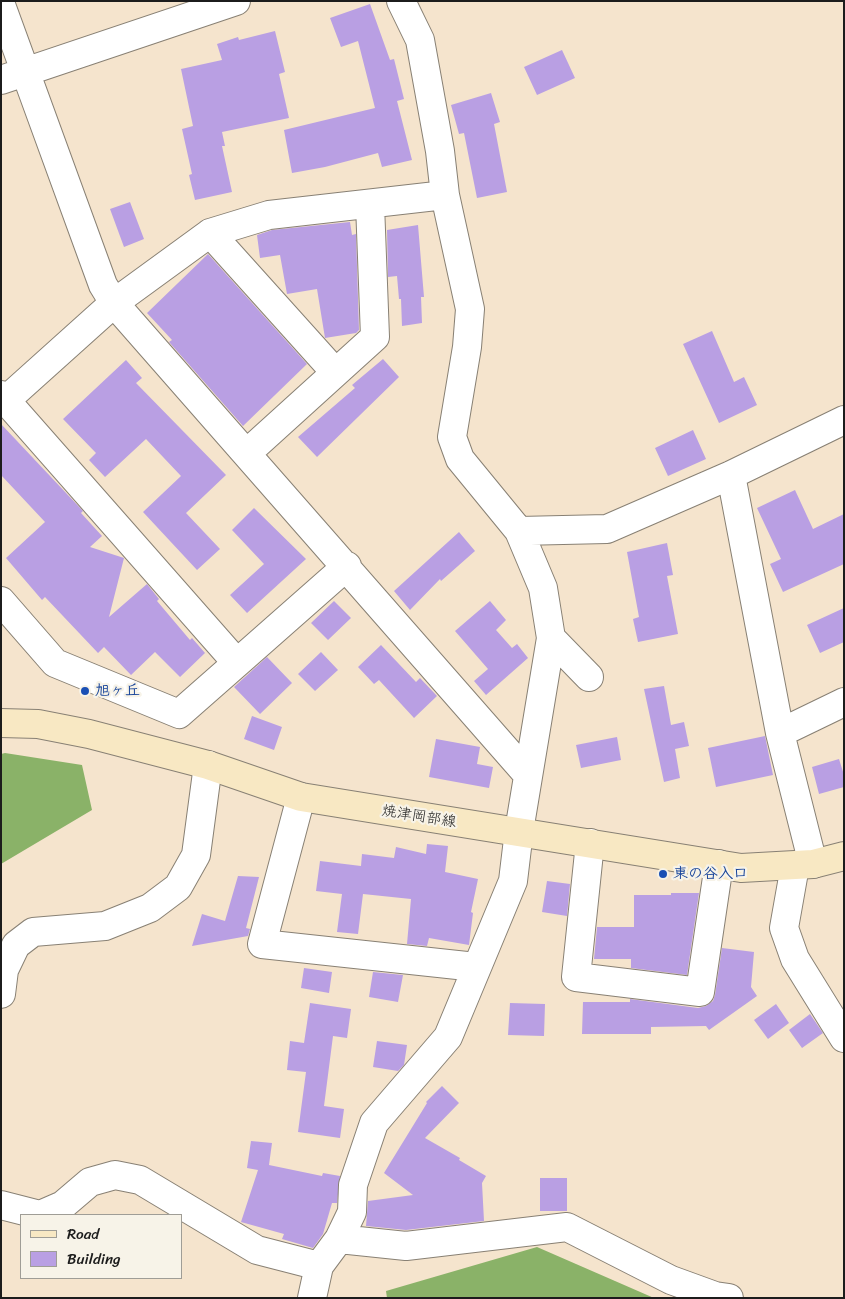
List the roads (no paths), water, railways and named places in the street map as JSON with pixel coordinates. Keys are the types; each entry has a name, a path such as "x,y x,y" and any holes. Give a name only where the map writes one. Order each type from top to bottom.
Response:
{"main road":[{"name":"焼津岡部線","path":"1,722 38,724 89,734 208,765 301,798 519,831 741,868 804,865 844,856"}],"street":[{"path":"13,76 236,1"},
{"path":"312,1298 319,1266 339,1239 352,1212 353,1185 374,1124 448,1037 513,882 519,831 551,638 543,588 519,531 460,459 452,437 467,347 470,310 445,195 440,151 420,40 401,1"},
{"path":"1,5 13,76 114,304 347,566 528,775"},
{"path":"237,662 4,398 114,304 210,233 269,215 445,195"},
{"path":"247,454 375,337 370,204"},
{"path":"210,233 335,372"},
{"path":"519,531 606,529 731,476 842,425"},
{"path":"731,476 804,865 784,928 795,959 844,1038"},
{"path":"1,601 55,663 179,714 347,566"},
{"path":"551,638 589,677"},
{"path":"780,733 844,702"},
{"path":"1,994 4,970 16,945 33,932 105,926 150,908 178,887 196,855 208,765"},
{"path":"301,798 262,944 476,967"},
{"path":"590,843 576,977 700,992 719,864"},
{"path":"42,1214 63,1204 90,1182 115,1175 140,1180 257,1250 319,1266"},
{"path":"1,1205 36,1214"},
{"path":"339,1239 406,1246 567,1227 671,1280 715,1296 729,1298"}],"place":[{"name":"旭ヶ丘","path":"85,691"},
{"name":"東の谷入口","path":"663,874"}]}
